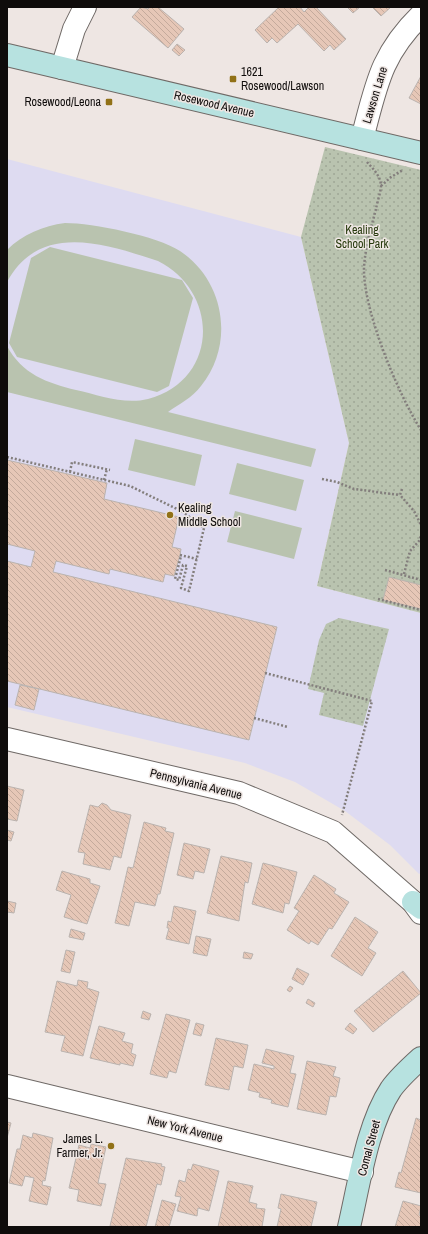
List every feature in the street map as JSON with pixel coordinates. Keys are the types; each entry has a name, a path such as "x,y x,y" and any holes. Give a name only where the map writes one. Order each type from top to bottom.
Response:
{"street":[{"path":"62,68 74,29 85,7"},
{"name":"Lawson Lane","path":"362,140 382,67 395,44 421,15"},
{"name":"Rosewood Avenue","path":"7,54 421,153"},
{"name":"Pennsylvania Avenue","path":"7,739 239,793 334,832 418,907"},
{"name":"Comal Street","path":"349,1227 369,1141 378,1114 391,1089 418,1065"},
{"name":"New York Avenue","path":"7,1086 362,1172"}],"path":[{"path":"367,162 375,171 381,186 364,268 366,290 380,341 406,405 421,430"},
{"path":"381,186 396,173 404,170"},
{"path":"7,457 130,486 183,512 204,528 197,559 189,591 180,588 187,566 182,565 178,580 175,579 180,555 197,559"},
{"path":"70,472 72,462 108,469 104,480"},
{"path":"322,479 354,488 400,495 414,511 421,525"},
{"path":"400,495 402,489"},
{"path":"404,574 410,551 419,542 421,536"},
{"path":"385,570 404,574 421,580"},
{"path":"378,599 421,610"},
{"path":"265,673 372,701 342,815"},
{"path":"254,718 288,727"}],"shaded area":[{"name":"Kealing Middle School","path":"7,159 301,237 349,443 317,586 421,613 421,873 419,874 390,845 345,811 295,782 245,763 7,707"}],"green space":[{"name":"Kealing School Park","path":"325,147 421,170 421,613 317,586 349,443 301,237"},
{"path":"65,223 92,225 124,231 156,240 170,245 180,251 195,264 207,279 215,296 220,314 221,333 218,351 212,369 201,386 190,397 168,412 316,449 311,467 7,392 7,346 20,364 36,376 65,387 103,397 130,401 148,399 171,389 188,374 199,356 203,335 201,314 193,294 179,275 158,261 96,244 75,242 56,244 37,251 21,263 7,282 7,250 27,235 49,226"},
{"path":"50,247 182,280 193,298 169,386 157,392 17,357 9,343 31,258"},
{"path":"135,439 202,455 195,486 128,470"},
{"path":"237,463 304,480 296,511 229,494"},
{"path":"235,511 302,528 294,559 227,542"},
{"path":"339,618 389,629 363,726 319,715 324,693 308,689 319,640 326,624"}],"building":[{"path":"141,7 148,9 150,7 158,7 184,29 168,48 132,17"},
{"path":"279,7 300,7 304,12 309,7 316,7 346,39 334,50 330,45 324,51 298,24 277,43 272,38 267,43 255,30"},
{"path":"347,7 360,7 353,13"},
{"path":"372,7 391,7 381,16"},
{"path":"177,44 185,50 179,56 172,50"},
{"path":"421,76 421,104 409,98"},
{"name":"Kealing Middle School","path":"7,460 107,483 104,499 179,517 172,547 181,549 180,555 174,576 165,574 163,582 110,569 109,574 56,561 53,572 277,627 249,740 7,681 7,561 31,567 35,551 7,544"},
{"path":"389,577 421,585 421,609 383,600"},
{"path":"20,685 39,689 34,710 15,705"},
{"path":"7,786 24,790 17,821 7,819"},
{"path":"102,803 107,805 111,810 131,815 121,858 114,856 110,870 83,864 85,853 78,852 90,805 98,807"},
{"path":"144,822 166,828 165,831 174,833 160,894 158,894 155,906 135,902 129,926 115,923 128,867 133,868"},
{"path":"7,830 14,832 11,841 7,840"},
{"path":"184,843 210,849 204,873 195,871 193,879 177,875"},
{"path":"221,856 252,863 248,883 245,882 239,921 207,913"},
{"path":"263,863 297,872 289,904 285,903 283,913 252,904"},
{"path":"62,871 90,879 90,883 100,886 87,924 64,917 71,895 56,890"},
{"path":"314,875 336,889 334,893 349,902 332,929 329,928 318,945 311,941 309,944 287,930 299,911 294,908"},
{"path":"7,901 16,903 14,913 7,912"},
{"path":"174,906 196,911 189,944 166,939 169,928 167,928 168,921 171,922"},
{"path":"355,917 378,932 368,948 376,953 362,976 331,956"},
{"path":"71,929 85,933 83,940 69,937"},
{"path":"196,936 211,939 207,956 193,953"},
{"path":"66,950 75,952 70,973 61,971"},
{"path":"244,952 253,954 251,959 243,958"},
{"path":"297,968 309,974 303,985 292,979"},
{"path":"403,971 421,993 373,1032 354,1011"},
{"path":"78,980 88,982 87,988 99,992 83,1056 61,1051 65,1036 45,1032 57,981 77,986"},
{"path":"290,986 293,988 290,992 287,990"},
{"path":"308,999 315,1003 313,1007 306,1003"},
{"path":"143,1011 151,1014 149,1020 141,1018"},
{"path":"166,1014 190,1020 176,1073 169,1071 167,1078 150,1074"},
{"path":"196,1023 204,1025 201,1036 193,1034"},
{"path":"350,1023 357,1029 353,1034 345,1029"},
{"path":"99,1026 125,1033 122,1041 133,1044 131,1053 136,1055 133,1066 120,1063 120,1065 90,1058"},
{"path":"216,1038 248,1045 243,1068 234,1066 229,1090 205,1085"},
{"path":"266,1049 294,1056 290,1073 296,1074 288,1107 271,1103 272,1100 259,1097 260,1093 248,1090 254,1064 274,1069 274,1066 262,1063"},
{"path":"307,1061 336,1067 333,1076 340,1078 336,1097 330,1096 326,1115 297,1109"},
{"path":"416,1118 421,1120 421,1193 395,1187 399,1172 401,1173"},
{"path":"7,1122 11,1123 7,1138"},
{"path":"33,1133 53,1138 45,1181 43,1180 42,1185 51,1187 47,1205 29,1201 34,1178 25,1176 22,1186 9,1183 17,1149 20,1149 23,1135 32,1138"},
{"path":"91,1144 106,1147 98,1183 106,1184 101,1206 77,1201 79,1190 69,1188 79,1145 90,1148"},
{"path":"126,1158 162,1164 161,1166 165,1167 161,1185 157,1184 146,1227 110,1226"},
{"path":"193,1164 219,1171 209,1211 198,1208 197,1216 177,1211 181,1197 175,1196 179,1180 185,1182 188,1169 191,1170"},
{"path":"228,1181 253,1186 249,1202 257,1204 256,1208 265,1209 262,1227 218,1227"},
{"path":"281,1194 317,1202 311,1227 277,1227 281,1209 278,1208"},
{"path":"162,1200 176,1204 169,1227 155,1227"},
{"path":"403,1201 421,1206 419,1215 421,1216 421,1227 395,1227"}],"place":[{"name":"1621 Rosewood/Lawson","path":"233,79"},
{"name":"Rosewood/Leona","path":"109,102"},
{"name":"Kealing Middle School","path":"170,515"},
{"name":"James L. Farmer, Jr.","path":"111,1146"}]}
